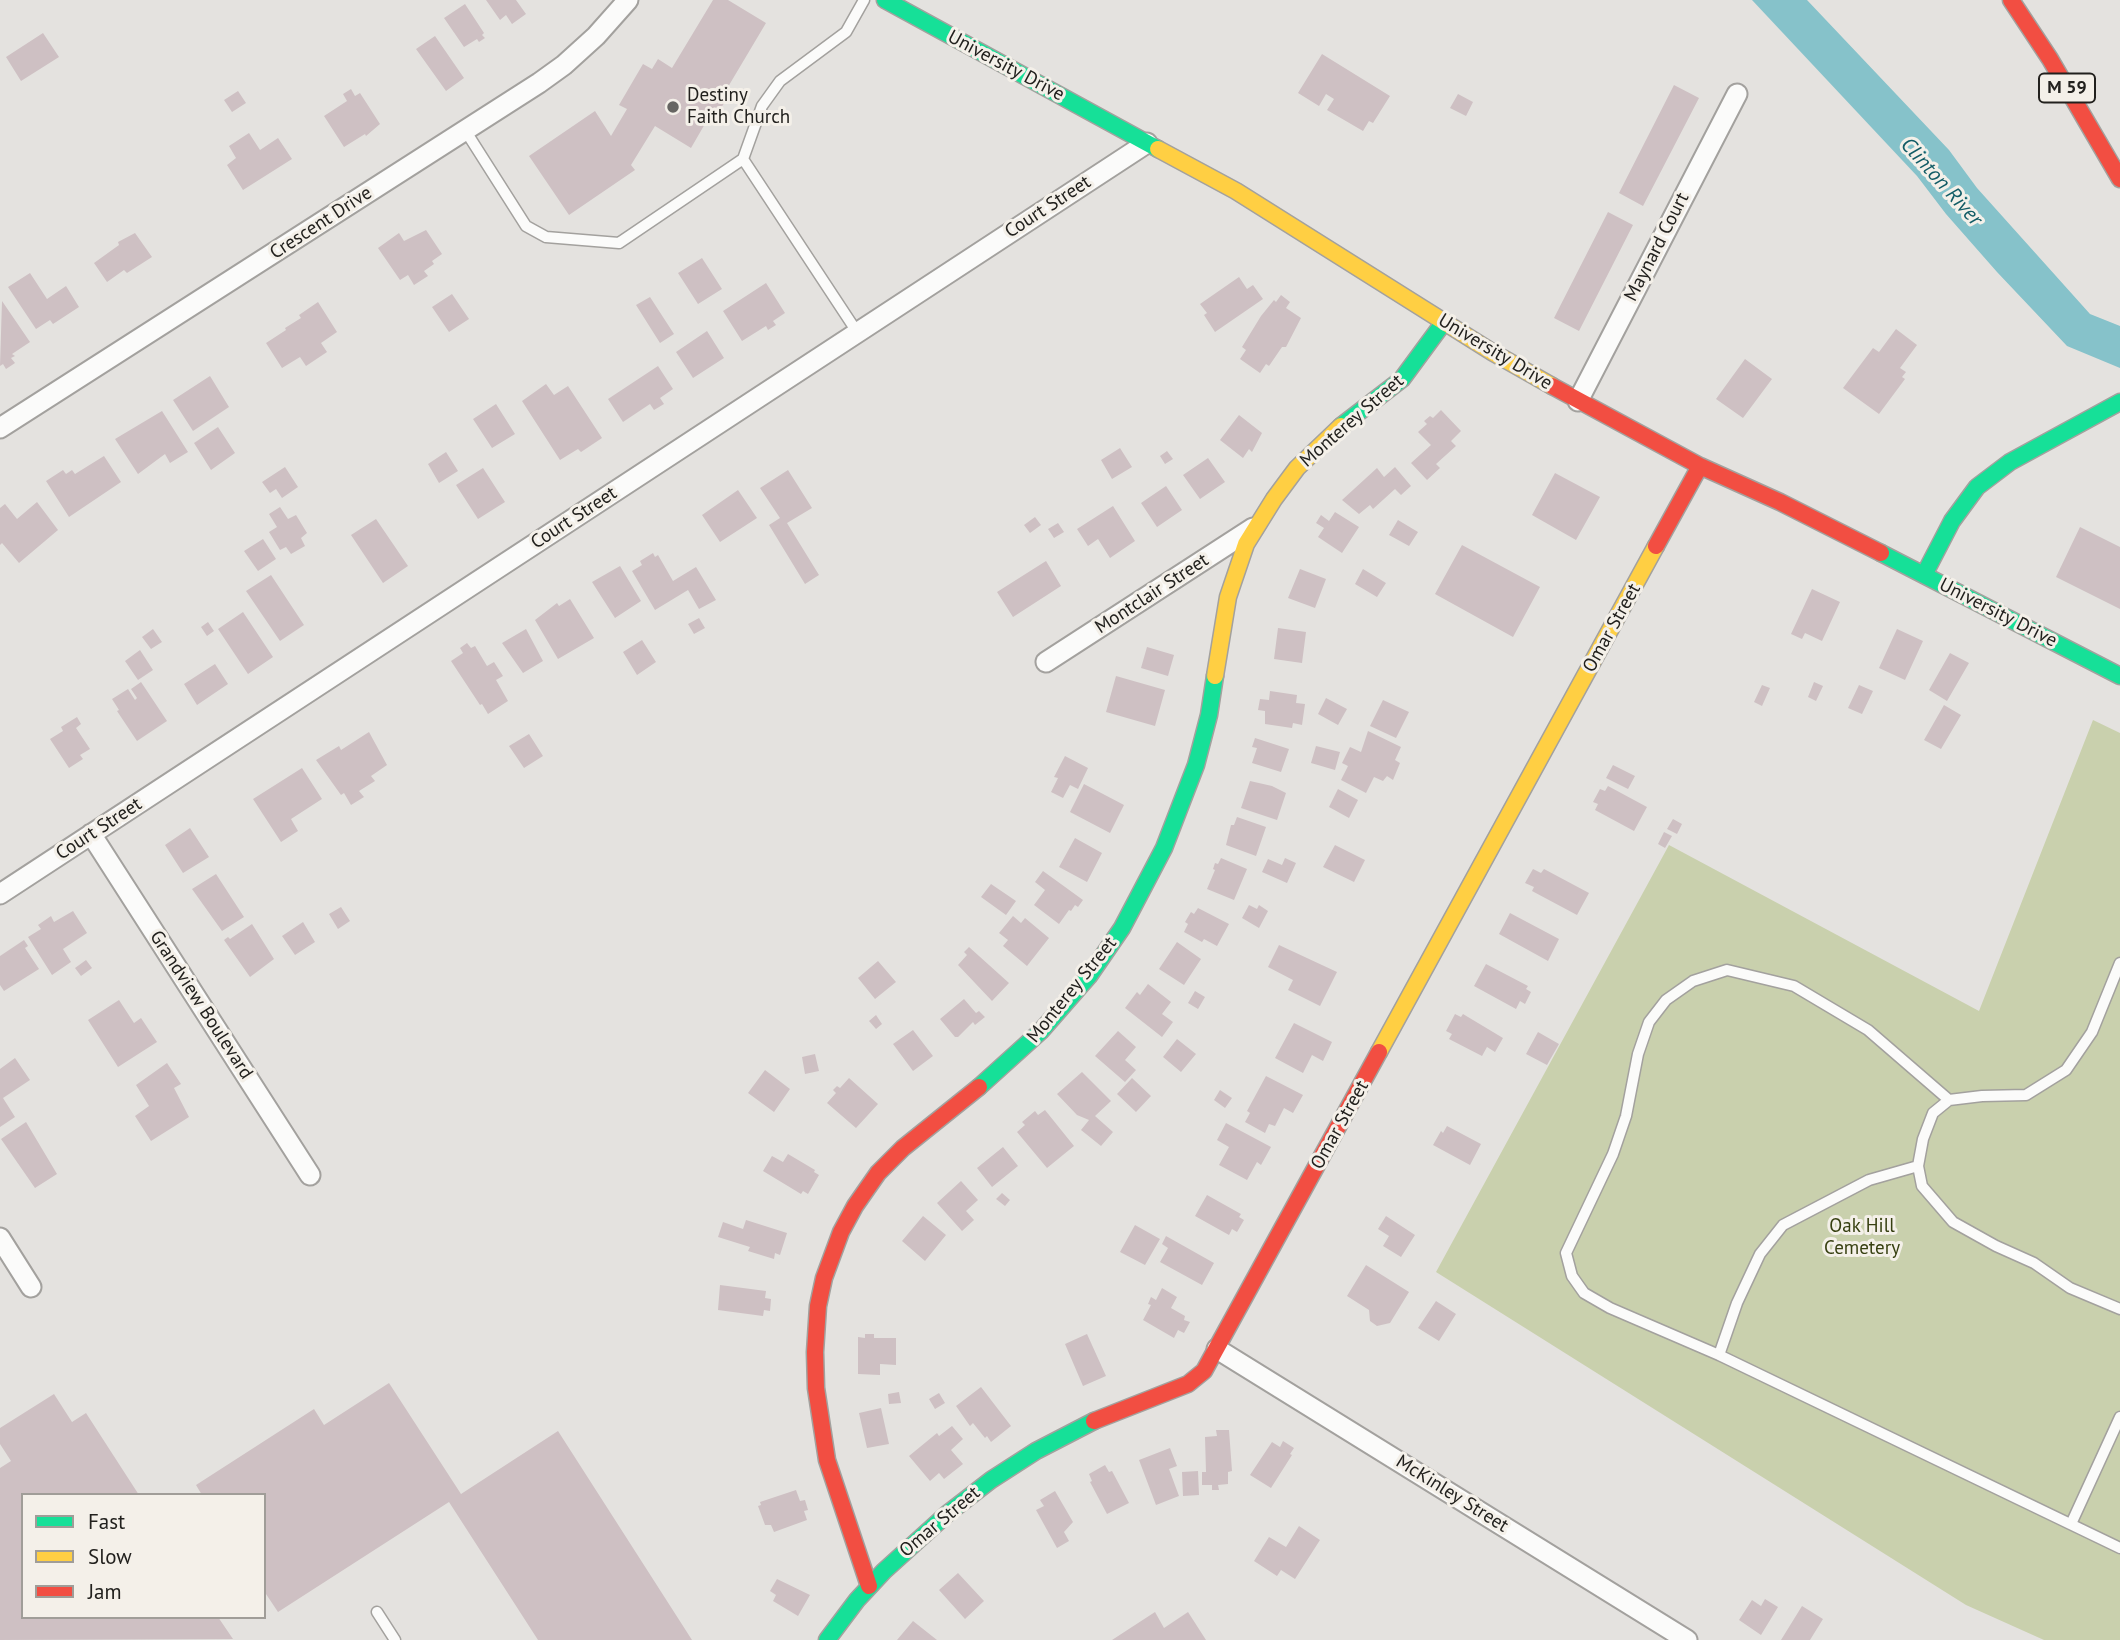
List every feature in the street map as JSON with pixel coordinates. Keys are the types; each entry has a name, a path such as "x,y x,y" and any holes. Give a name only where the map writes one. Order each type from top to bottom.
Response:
{"main road":[{"name":"University Drive","path":"885,0 904,5 1253,201 1444,322 1578,401 1700,466 1780,502 2120,676"},
{"name":"M 59","path":"2011,0 2050,59 2120,179"},
{"name":"Monterey Street","path":"869,1586 830,1468 817,1397 815,1352 818,1306 832,1254 855,1206 878,1173 903,1148 988,1080 1041,1031 1088,976 1127,919 1164,848 1196,765 1209,715 1228,597 1238,563 1257,525 1297,468 1341,426 1402,379 1444,322"},
{"path":"1924,575 1952,522 1977,487 2010,462 2120,402"},
{"name":"Omar Street","path":"827,1640 869,1586 947,1514 1006,1470 1091,1422 1194,1380 1204,1371 1700,466"}],"street":[{"name":"Crescent Drive","path":"0,428 564,65 596,36 628,0"},
{"name":"Maynard Court","path":"1578,401 1737,94"},
{"name":"Court Street","path":"0,894 1147,142"},
{"name":"Montclair Street","path":"1046,662 1257,525"},
{"name":"Grandview Boulevard","path":"92,834 310,1175"},
{"path":"0,1238 31,1287"},
{"name":"McKinley Street","path":"1217,1349 1687,1640"}],"lane":[{"path":"465,131 526,226 547,237 619,243 743,159 762,106 780,81 846,32 864,0"},
{"path":"743,159 857,332"},
{"path":"2120,963 2092,1032 2066,1070 2026,1095 1949,1100 1933,1113 1923,1139 1918,1166 1922,1186 1953,1222 2034,1263 2070,1288 2120,1308"},
{"path":"1949,1100 1868,1030 1794,986 1727,970 1693,981 1666,1000 1649,1022 1638,1054 1626,1115 1613,1154 1566,1253 1572,1276 1584,1293 1610,1308 1719,1355 2120,1548"},
{"path":"1719,1355 1737,1303 1760,1254 1783,1225 1869,1180 1918,1166"},
{"path":"2070,1524 2120,1417"},
{"path":"377,1612 395,1640"}],"green space":[{"name":"Oak Hill Cemetery","path":"2093,720 2120,733 2120,1640 2044,1640 1966,1605 1436,1272 1669,845 1979,1011"}],"water":[{"name":"Clinton River","path":"1752,0 1807,0 1949,150 1977,188 2090,314 2120,326 2120,368 2067,346 1997,272 1917,176"}],"building":[{"path":"486,0 516,0 526,14 512,24 506,15 500,20"},
{"name":"Destiny Faith Church","path":"713,0 728,0 766,23 722,97 726,100 718,113 713,110 691,148 655,126 631,165 635,170 569,215 529,156 595,111 611,136 627,109 619,105 643,64 652,69 658,59 672,68"},
{"path":"465,4 485,38 479,42 477,39 464,47 444,18"},
{"path":"43,33 59,57 21,81 6,57"},
{"path":"435,36 464,78 446,91 416,49"},
{"path":"1322,54 1390,96 1373,123 1369,121 1363,131 1327,110 1334,99 1326,94 1319,106 1298,93"},
{"path":"1674,85 1699,98 1643,206 1619,193"},
{"path":"351,89 355,96 360,93 380,124 366,136 365,134 344,147 324,116 347,101 343,94"},
{"path":"238,91 246,103 232,112 224,100"},
{"path":"1458,94 1473,102 1466,116 1450,108"},
{"path":"249,133 260,150 278,138 292,159 243,190 227,165 236,158 229,146"},
{"path":"1608,212 1633,225 1579,331 1554,318"},
{"path":"426,230 442,254 424,271 428,276 414,285 408,275 400,280 378,248 399,233 404,241"},
{"path":"135,233 152,257 127,273 124,270 107,282 94,263 119,245 118,242"},
{"path":"702,258 722,289 698,304 678,273"},
{"path":"30,273 47,299 66,286 79,307 53,324 50,320 36,329 8,287"},
{"path":"1239,277 1247,289 1253,285 1263,299 1215,332 1200,304"},
{"path":"766,283 785,313 773,321 776,325 768,330 766,326 742,341 723,311"},
{"path":"452,294 469,319 449,332 432,307"},
{"path":"1281,295 1290,302 1286,308 1301,318 1286,347 1282,347 1269,366 1266,364 1260,373 1240,359 1246,350 1242,347 1261,316"},
{"path":"650,297 674,334 660,343 636,305"},
{"path":"2,301 30,342 12,354 15,356 11,358 15,363 6,369 3,364 0,366"},
{"path":"318,302 337,332 321,343 327,352 306,366 300,357 282,368 266,343 286,330 285,328 301,318 299,315"},
{"path":"1896,329 1917,345 1900,368 1906,372 1902,377 1905,379 1879,414 1843,388 1873,348 1879,352"},
{"path":"707,331 724,358 693,378 676,352"},
{"path":"1745,359 1772,379 1743,418 1716,399"},
{"path":"658,366 673,389 660,398 664,404 654,410 650,404 623,422 608,399"},
{"path":"210,376 229,407 193,431 173,400"},
{"path":"546,384 554,395 568,386 602,438 581,452 578,449 560,460 522,401"},
{"path":"496,404 515,434 492,448 473,419"},
{"path":"1441,410 1461,431 1451,441 1456,446 1436,464 1440,468 1427,480 1411,463 1431,445 1418,432 1427,424 1424,421 1430,416 1433,418"},
{"path":"162,411 188,452 170,463 165,454 138,474 115,439"},
{"path":"1239,415 1262,433 1252,452 1249,449 1243,458 1220,440"},
{"path":"218,427 235,453 211,470 194,443"},
{"path":"1120,448 1132,467 1112,479 1101,460"},
{"path":"1167,451 1173,459 1165,464 1160,456"},
{"path":"446,452 458,471 439,483 428,464"},
{"path":"104,456 121,482 69,517 46,481 63,470 66,474 72,470 75,474"},
{"path":"1208,458 1225,482 1200,499 1183,475"},
{"path":"285,467 298,487 282,498 276,489 270,493 262,482"},
{"path":"1395,467 1411,486 1401,495 1395,489 1373,509 1370,505 1359,514 1342,500 1377,468 1384,477"},
{"path":"483,468 505,502 478,519 456,485"},
{"path":"788,470 812,508 787,523 819,575 805,584 769,525 780,518 760,488"},
{"path":"1555,473 1600,497 1576,540 1532,515"},
{"path":"1166,486 1182,510 1157,527 1141,503"},
{"path":"738,490 757,518 720,542 702,515"},
{"path":"37,502 58,530 19,563 2,543 0,545 0,508 5,504 17,519"},
{"path":"1113,506 1135,541 1110,558 1098,539 1088,546 1077,529"},
{"path":"280,507 288,519 296,515 307,533 301,538 305,546 291,554 286,547 280,550 269,532 277,527 269,514"},
{"path":"1335,512 1359,527 1342,553 1318,537 1324,528 1316,523 1321,515 1329,521"},
{"path":"1035,517 1041,525 1030,533 1024,525"},
{"path":"376,519 408,566 383,583 351,535"},
{"path":"1398,520 1418,532 1409,546 1389,535"},
{"path":"1058,523 1064,532 1054,538 1048,529"},
{"path":"2080,527 2120,547 2120,609 2056,577"},
{"path":"263,539 276,559 258,571 244,551"},
{"path":"1462,545 1540,587 1513,637 1435,594"},
{"path":"653,553 655,557 658,555 673,581 696,567 716,600 699,609 688,590 655,610 632,571 642,565 640,561"},
{"path":"1046,561 1061,586 1013,617 997,592"},
{"path":"620,566 641,601 615,618 592,582"},
{"path":"1300,569 1326,579 1315,608 1288,598"},
{"path":"1363,569 1386,583 1377,597 1355,584"},
{"path":"271,575 304,625 280,641 246,591"},
{"path":"1812,589 1840,602 1822,641 1805,633 1802,639 1791,634"},
{"path":"570,599 594,638 558,659 535,620 557,603 559,606"},
{"path":"243,612 273,657 248,674 218,629"},
{"path":"699,618 705,628 694,634 688,624"},
{"path":"208,622 214,631 207,636 201,627"},
{"path":"1278,628 1306,632 1302,663 1274,659"},
{"path":"153,629 162,642 151,649 142,637"},
{"path":"526,629 543,661 523,673 502,643"},
{"path":"1897,629 1923,641 1905,680 1879,668"},
{"path":"642,640 656,662 637,675 623,652"},
{"path":"467,643 471,648 475,646 487,666 494,662 503,676 496,680 508,701 488,714 451,661 463,653 460,648"},
{"path":"1147,647 1174,655 1168,676 1141,668"},
{"path":"140,650 153,670 138,680 125,661"},
{"path":"1950,653 1969,663 1947,701 1929,690"},
{"path":"215,664 228,684 197,705 184,684"},
{"path":"1116,676 1165,690 1155,726 1106,712"},
{"path":"141,682 167,721 137,741 112,699 128,689 135,700 137,698 131,689"},
{"path":"1814,682 1823,686 1816,701 1808,697"},
{"path":"1762,685 1770,688 1762,706 1754,702"},
{"path":"1859,685 1873,691 1862,714 1848,708"},
{"path":"1270,691 1297,695 1296,703 1305,704 1302,725 1293,723 1292,728 1265,724 1265,711 1258,710 1260,699 1269,700"},
{"path":"1326,698 1347,709 1338,725 1318,714"},
{"path":"1383,700 1409,712 1396,738 1370,726"},
{"path":"1944,705 1961,715 1941,749 1924,740"},
{"path":"77,717 81,724 76,728 90,749 80,755 83,759 69,768 50,739 63,731 61,727"},
{"path":"1368,731 1401,747 1395,760 1400,763 1393,780 1387,776 1383,781 1374,777 1366,793 1341,780 1348,766 1342,763 1350,747 1361,752"},
{"path":"369,732 387,765 371,776 375,781 359,791 364,797 351,805 316,760 339,746 341,750"},
{"path":"529,734 543,756 524,768 509,746"},
{"path":"1255,738 1289,749 1281,772 1252,763 1257,748 1252,747"},
{"path":"1316,746 1340,752 1335,770 1311,763"},
{"path":"1065,756 1088,768 1078,789 1070,785 1063,798 1051,792 1058,778 1054,777"},
{"path":"1613,765 1635,776 1628,789 1606,778"},
{"path":"302,768 322,799 291,819 298,831 281,842 253,799"},
{"path":"1250,781 1272,786 1286,793 1277,820 1241,808"},
{"path":"1084,784 1124,805 1110,833 1070,812"},
{"path":"1608,786 1647,807 1634,831 1595,810 1598,804 1593,802 1600,789 1605,791"},
{"path":"1338,789 1358,800 1349,818 1329,807"},
{"path":"1237,817 1266,827 1256,856 1226,845 1231,825 1234,825"},
{"path":"1673,819 1682,824 1677,834 1667,829"},
{"path":"190,828 209,857 183,873 165,845"},
{"path":"1664,832 1672,836 1665,848 1658,844"},
{"path":"1075,838 1102,853 1087,882 1059,867"},
{"path":"1335,845 1365,860 1354,882 1323,867"},
{"path":"1221,858 1247,869 1234,900 1207,889 1215,863 1218,864"},
{"path":"1285,858 1296,863 1287,883 1262,872 1268,859 1282,865"},
{"path":"1533,869 1541,873 1544,869 1589,893 1577,915 1532,891 1534,887 1525,883"},
{"path":"1043,871 1083,900 1078,907 1075,905 1069,910 1059,924 1034,905 1045,890 1035,882"},
{"path":"216,874 244,917 222,931 192,889"},
{"path":"991,884 1016,901 1006,915 981,897"},
{"path":"1249,905 1257,909 1259,905 1268,911 1259,928 1242,918"},
{"path":"341,907 350,921 338,929 329,914"},
{"path":"1198,908 1229,924 1217,946 1204,939 1202,942 1184,932 1188,924 1185,922 1191,912 1194,914"},
{"path":"73,911 87,933 63,949 71,962 52,975 28,937 41,929 38,925 51,916 54,922"},
{"path":"1510,913 1559,939 1548,961 1499,934"},
{"path":"1013,916 1021,923 1025,918 1049,938 1027,966 1003,946 1008,940 999,933"},
{"path":"303,922 315,942 295,955 282,936"},
{"path":"252,924 274,959 250,977 224,940 228,937 230,939"},
{"path":"24,940 28,946 25,948 39,969 4,991 0,985 0,956"},
{"path":"1177,942 1201,959 1184,985 1159,969"},
{"path":"1279,945 1337,972 1320,1006 1288,990 1293,980 1268,967"},
{"path":"969,947 1009,983 992,1001 958,965 967,955 964,952"},
{"path":"86,960 92,968 81,976 75,968"},
{"path":"878,961 896,982 875,999 858,978"},
{"path":"1486,964 1528,986 1526,989 1531,992 1525,1004 1520,1001 1516,1009 1474,986"},
{"path":"1148,984 1171,1002 1162,1014 1173,1022 1162,1037 1125,1008 1137,992 1140,995"},
{"path":"1195,991 1205,997 1198,1009 1188,1003"},
{"path":"964,999 976,1013 979,1011 985,1017 975,1025 973,1022 955,1037 940,1019"},
{"path":"119,1000 134,1023 141,1018 157,1042 118,1067 88,1020"},
{"path":"1455,1014 1461,1017 1463,1014 1503,1038 1495,1052 1487,1047 1482,1056 1449,1039 1452,1034 1446,1031"},
{"path":"876,1015 882,1024 876,1029 869,1021"},
{"path":"1294,1023 1332,1042 1323,1061 1312,1055 1303,1073 1275,1058"},
{"path":"913,1030 933,1056 913,1071 893,1044"},
{"path":"1118,1031 1136,1047 1125,1060 1136,1070 1125,1082 1095,1056"},
{"path":"1538,1032 1559,1044 1547,1065 1526,1054"},
{"path":"1177,1039 1196,1054 1181,1072 1163,1057"},
{"path":"815,1054 819,1071 805,1074 802,1057"},
{"path":"15,1058 30,1080 3,1098 15,1117 0,1127 0,1069"},
{"path":"167,1063 181,1084 174,1088 189,1117 151,1141 135,1116 149,1106 136,1085"},
{"path":"765,1070 790,1089 774,1112 748,1093"},
{"path":"1082,1072 1111,1101 1095,1116 1113,1132 1101,1146 1081,1130 1089,1120 1077,1115 1057,1094"},
{"path":"1266,1076 1303,1095 1293,1113 1284,1108 1275,1126 1269,1124 1265,1133 1245,1122 1250,1113 1247,1111"},
{"path":"849,1078 878,1104 856,1128 827,1103 836,1093 833,1090 837,1086 840,1088"},
{"path":"1132,1078 1151,1096 1136,1112 1117,1094"},
{"path":"1220,1090 1232,1098 1225,1108 1214,1100"},
{"path":"1045,1110 1074,1146 1047,1168 1017,1132 1025,1125 1022,1122 1035,1111 1038,1115"},
{"path":"26,1122 57,1174 35,1188 1,1139"},
{"path":"1226,1123 1271,1147 1261,1165 1257,1162 1247,1180 1219,1165 1229,1147 1217,1140"},
{"path":"1447,1126 1481,1144 1470,1165 1433,1145"},
{"path":"1003,1147 1018,1166 992,1187 977,1168"},
{"path":"788,1154 819,1175 808,1194 803,1191 801,1194 763,1171 772,1156 783,1162"},
{"path":"961,1181 978,1200 966,1211 974,1220 962,1231 937,1203"},
{"path":"1002,1193 1010,1200 1005,1206 996,1199"},
{"path":"1207,1195 1241,1214 1239,1217 1244,1220 1237,1232 1232,1229 1229,1235 1195,1216"},
{"path":"923,1216 946,1235 925,1261 902,1241"},
{"path":"1386,1216 1415,1235 1401,1257 1383,1246 1389,1236 1378,1229"},
{"path":"746,1220 787,1233 780,1255 775,1253 774,1259 748,1251 750,1247 718,1237 723,1222 743,1229"},
{"path":"1135,1225 1160,1239 1145,1265 1120,1252"},
{"path":"1166,1236 1214,1263 1202,1285 1160,1262 1168,1248 1162,1244"},
{"path":"1366,1265 1409,1292 1390,1323 1377,1326 1370,1321 1369,1310 1347,1296"},
{"path":"720,1285 766,1291 765,1298 771,1299 770,1311 764,1310 763,1316 718,1310"},
{"path":"1162,1288 1177,1297 1171,1308 1190,1322 1184,1333 1178,1330 1174,1338 1143,1320 1151,1305 1148,1304 1151,1297 1156,1300"},
{"path":"1436,1301 1456,1314 1439,1341 1418,1328"},
{"path":"865,1334 874,1334 874,1338 896,1338 896,1365 880,1364 880,1375 858,1374 858,1337 865,1338"},
{"path":"1087,1334 1106,1376 1083,1386 1065,1344"},
{"path":"389,1383 461,1494 558,1431 692,1640 538,1640 449,1502 278,1612 266,1594 266,1493 201,1493 196,1485 314,1409 324,1425"},
{"path":"981,1387 1011,1426 991,1442 973,1423 970,1426 956,1406"},
{"path":"899,1392 901,1403 889,1404 888,1394"},
{"path":"939,1393 945,1403 935,1409 929,1399"},
{"path":"54,1394 72,1422 86,1413 138,1493 21,1493 21,1619 219,1619 233,1639 0,1640 0,1468 11,1461 0,1444 0,1428"},
{"path":"881,1408 889,1444 867,1448 859,1413"},
{"path":"952,1426 963,1439 951,1450 963,1464 944,1479 939,1473 930,1481 909,1456 937,1433 939,1436"},
{"path":"1216,1430 1229,1430 1232,1471 1228,1472 1228,1484 1218,1485 1219,1490 1212,1490 1212,1485 1202,1485 1202,1472 1206,1472 1205,1437 1217,1436"},
{"path":"1283,1441 1294,1448 1271,1488 1250,1475 1272,1442 1280,1447"},
{"path":"1170,1448 1177,1466 1169,1469 1179,1496 1156,1505 1139,1460"},
{"path":"1105,1465 1109,1472 1112,1471 1129,1503 1107,1514 1090,1482 1092,1481 1089,1474"},
{"path":"1198,1471 1199,1495 1183,1496 1182,1472"},
{"path":"796,1490 800,1501 805,1500 807,1520 774,1532 771,1525 765,1525 758,1506 761,1505 760,1502"},
{"path":"1055,1491 1073,1522 1064,1532 1069,1541 1057,1548 1036,1510 1044,1506 1040,1500"},
{"path":"1299,1526 1320,1540 1295,1579 1281,1570 1277,1576 1254,1561 1269,1537 1286,1547"},
{"path":"958,1573 984,1601 965,1619 939,1590"},
{"path":"777,1579 810,1595 798,1616 773,1601 776,1595 770,1591"},
{"path":"1765,1599 1778,1607 1761,1635 1739,1620 1752,1600 1761,1606"},
{"path":"1802,1606 1823,1619 1810,1640 1781,1640"},
{"path":"1155,1612 1164,1628 1188,1612 1206,1640 1112,1640"},
{"path":"913,1621 937,1640 897,1640"}],"traffic: fast":[{"path":"885,0 1158,149"},
{"path":"1341,426 1402,379 1444,322"},
{"path":"1924,575 1952,521 1977,487 2010,462 2120,402"},
{"path":"1881,553 2120,676"},
{"path":"979,1087 1041,1031 1089,976 1122,928 1164,848 1196,765 1209,715 1215,676"},
{"path":"827,1640 857,1600 884,1571 947,1514 991,1480 1036,1451 1094,1421"}],"traffic: slow":[{"path":"1158,149 1236,191 1492,352 1552,386"},
{"path":"1215,676 1228,597 1246,544 1297,468 1341,426"},
{"path":"1379,1052 1656,546"}],"traffic: jam":[{"path":"2011,0 2050,59 2120,179"},
{"path":"1552,386 1700,466 1780,502 1881,553"},
{"path":"1656,546 1700,466"},
{"path":"1094,1421 1188,1384 1204,1371 1379,1052"},
{"path":"869,1586 827,1460 816,1388 818,1306 824,1278 841,1232 878,1173 903,1148 979,1087"}],"place":[{"name":"Destiny Faith Church","path":"673,107"}]}
